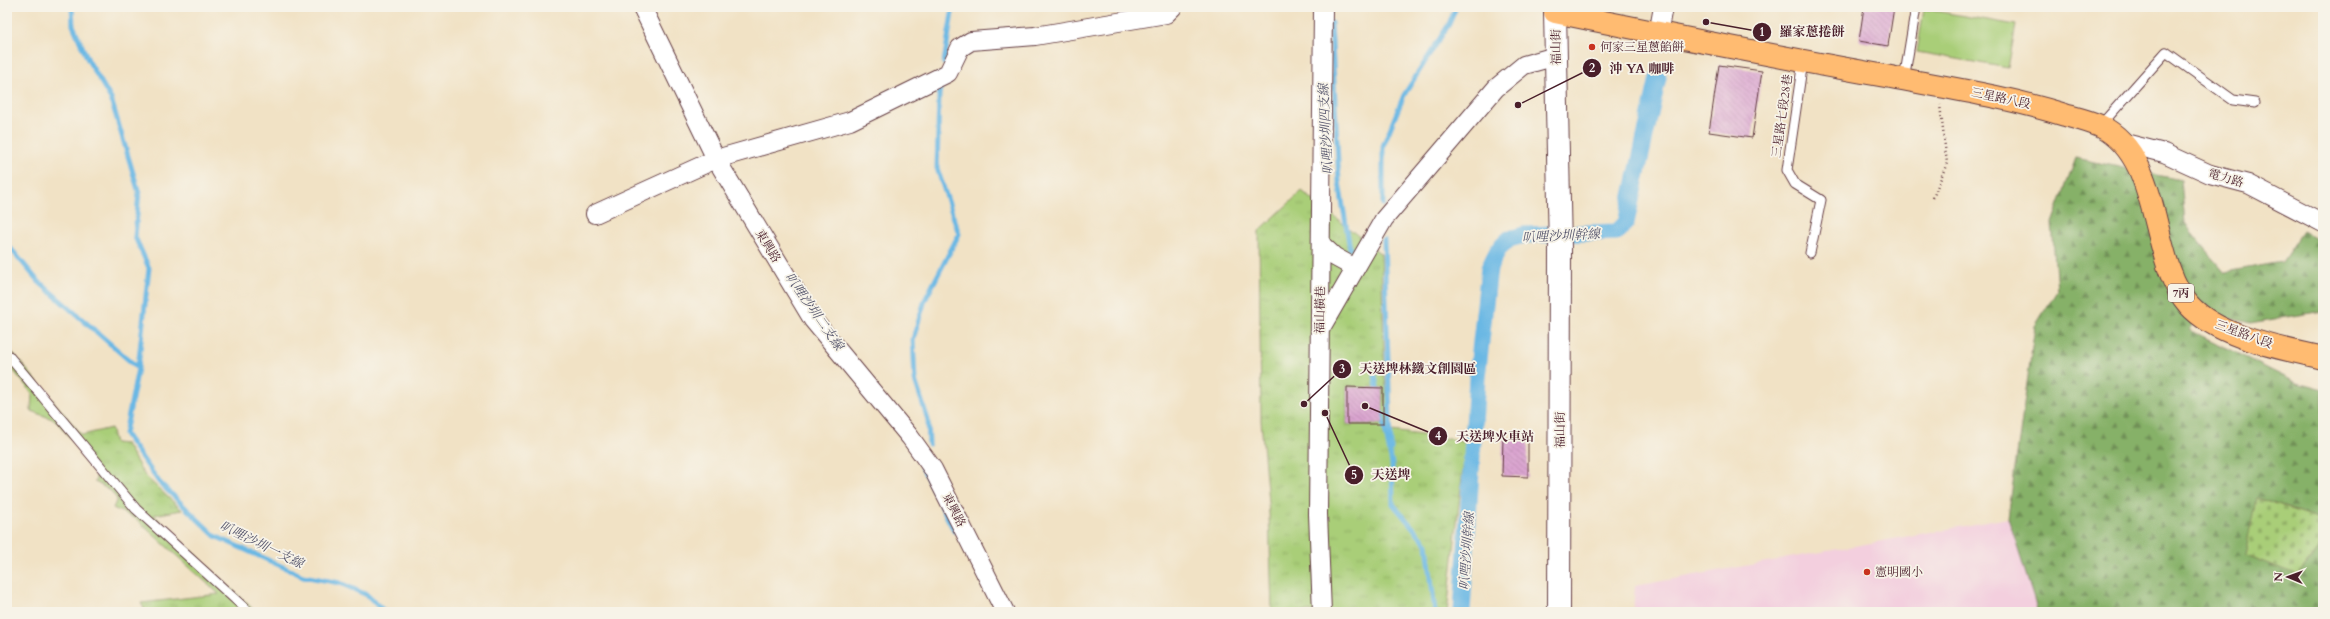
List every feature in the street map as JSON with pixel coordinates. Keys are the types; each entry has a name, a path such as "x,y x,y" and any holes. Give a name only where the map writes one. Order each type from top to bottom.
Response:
{"main road":[{"name":"三星路八段","path":"1555,9 1658,34 1904,80 1939,85 2039,107 2100,126 2125,143 2147,187 2175,284 2190,305 2213,324 2260,342 2323,358"}],"street":[{"name":"東興路","path":"642,7 716,159 813,320 910,437 933,469 1005,612"},
{"path":"595,214 716,159 850,121 948,73 960,48 971,41 1035,36 1166,14 1173,7"},
{"name":"福山橫巷","path":"1322,612 1318,514 1323,7"},
{"path":"1658,34 1663,7"},
{"name":"福山街","path":"1555,9 1560,227 1559,612"},
{"path":"1320,328 1384,218 1496,88 1524,65 1556,56"},
{"name":"電力路","path":"2125,143 2164,153 2210,174 2248,184 2323,223"},
{"path":"1321,244 1335,257 1356,268"}],"lane":[{"path":"1904,80 1916,7"},
{"path":"2100,126 2166,52 2233,100 2255,103"},
{"name":"三星路七段28巷","path":"1802,61 1787,170 1795,184 1820,200 1810,253"},
{"path":"7,354 136,509 249,612"}],"path":[{"path":"1933,198 1946,163 1939,85"}],"shaded area":[{"name":"憲明國小","path":"2008,518 2038,612 1633,612 1635,586"}],"green space":[{"path":"1924,9 2016,25 2008,68 1917,52"},
{"path":"2076,158 2181,180 2185,224 2225,272 2282,262 2303,231 2323,242 2323,311 2250,323 2199,311 2190,330 2297,383 2323,390 2323,520 2256,498 2298,575 2323,542 2323,612 2038,612 2008,518 2035,326 2057,291 2052,223"},
{"path":"1302,191 1381,254 1385,378 1392,431 1466,441 1447,612 1272,612 1269,514 1261,421 1259,231","holes":["1347,388 1383,388 1383,424 1347,424"]},
{"path":"7,346 82,435 111,428 115,443 126,444 145,476 182,510 154,515 256,612 146,612 141,603 219,594 136,519 113,508 117,499 111,491 95,482 98,470 55,420 31,411 32,393 7,363"},
{"path":"2256,498 2323,520 2323,542 2298,575 2245,555"}],"building":[{"path":"1864,7 1894,7 1888,46 1859,41"},
{"path":"1719,65 1762,71 1752,138 1709,132"},
{"path":"1347,387 1383,388 1383,424 1347,424"},
{"path":"1503,438 1528,439 1528,477 1502,476"}],"waterway":[{"name":"叭哩沙圳一支線","path":"72,7 73,25 88,60 111,99 139,193 135,237 149,268 138,368 125,434 159,482 215,536 303,576 340,583 367,595 385,612"},
{"path":"944,63 953,7"},
{"path":"1383,204 1383,146 1404,95 1449,24 1456,7"},
{"name":"叭哩沙圳四支線","path":"1331,23 1339,182 1350,249"},
{"name":"叭哩沙圳幹線","path":"1462,612 1477,378 1489,268 1498,250 1509,239 1524,235 1617,232 1626,223 1658,78"},
{"path":"929,444 928,420 915,380 913,339 925,300 959,234 937,168 939,95 941,81"},
{"path":"1384,240 1391,449"},
{"name":"叭哩沙圳一支線","path":"7,244 38,281 138,368"},
{"name":"叭哩沙圳四支線","path":"1375,376 1378,393"},
{"name":"叭哩沙圳四支線","path":"1382,413 1392,464 1393,504 1427,544 1435,612"},
{"name":"叭哩沙圳二支線","path":"922,467 954,531"}],"place":[{"name":"羅家蔥捲餅","path":"1706,22"},
{"name":"何家三星蔥餡餅","path":"1592,47"},
{"name":"沖 YA 咖啡","path":"1518,105"},
{"name":"天送埤林鐵文創園區","path":"1304,404"},
{"name":"天送埤火車站","path":"1365,406"},
{"name":"天送埤","path":"1325,413"},
{"name":"憲明國小","path":"1867,572"}]}
